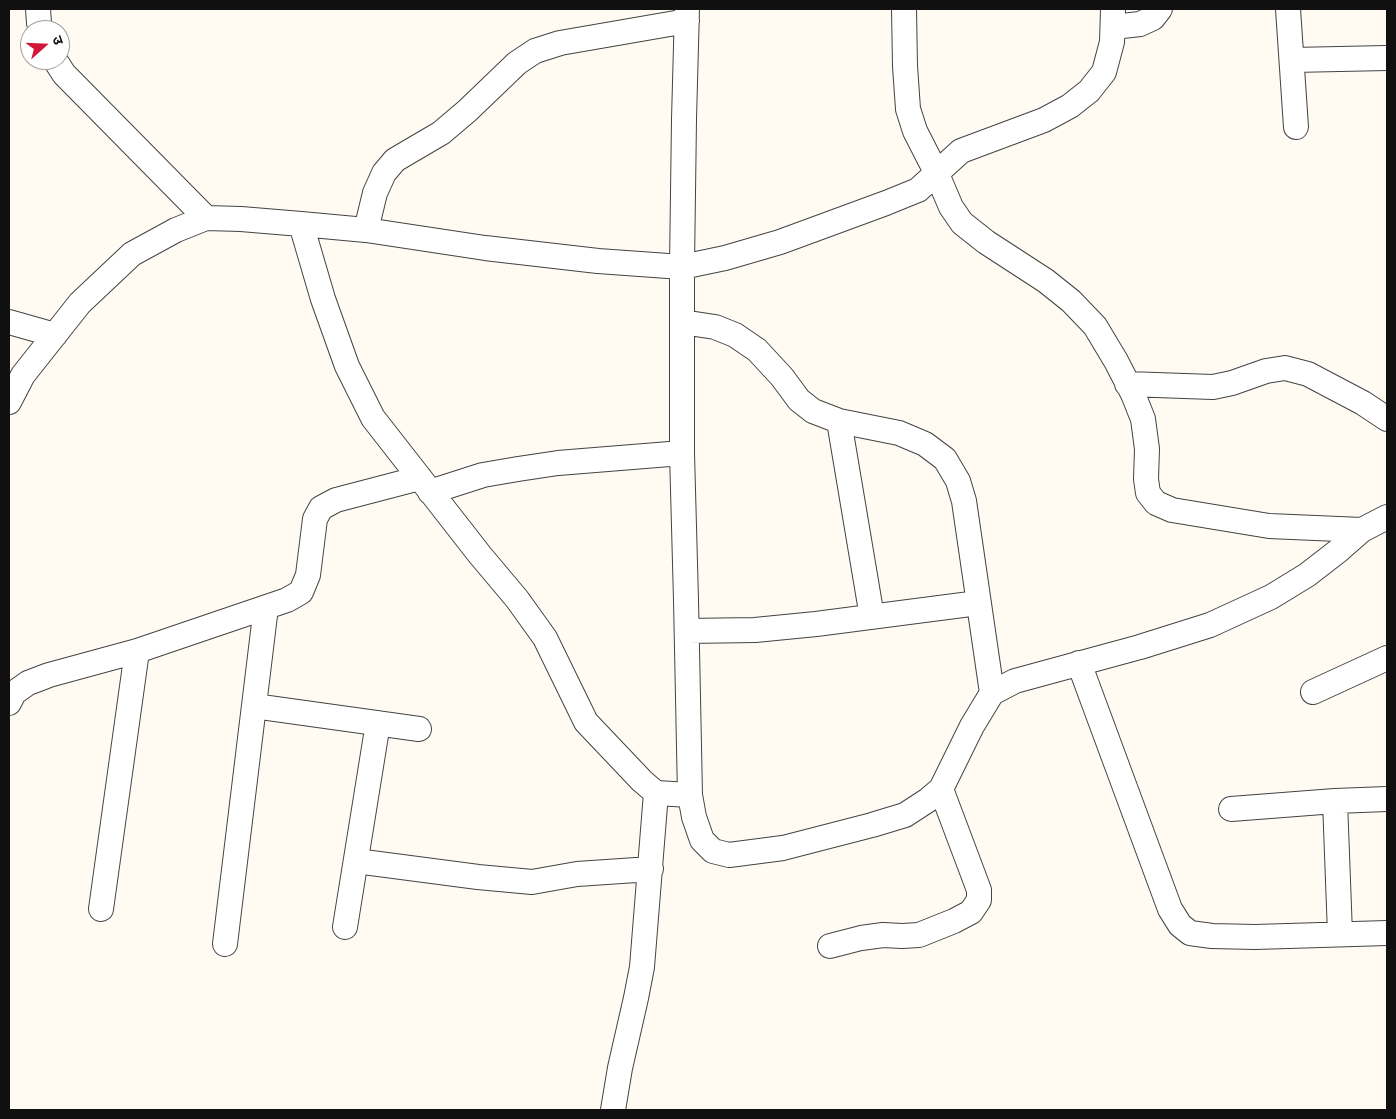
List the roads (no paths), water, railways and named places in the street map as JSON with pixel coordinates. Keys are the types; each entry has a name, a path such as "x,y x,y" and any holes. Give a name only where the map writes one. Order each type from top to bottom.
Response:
{"street":[{"path":"904,9 908,109 915,131 951,207 962,223 986,242 1046,281 1071,301 1095,326 1116,361 1143,419 1147,450 1146,479 1148,493 1156,504 1172,510 1269,526 1362,530"},
{"path":"9,402 23,375 80,303 132,254 176,230 206,218 241,218 366,230 485,248 598,261 682,266 725,258 780,242 918,190 961,150 1044,120 1070,106 1089,91 1104,72 1112,42 1113,18 1140,24 1152,18 1160,9"},
{"path":"1288,9 1296,127"},
{"path":"366,230 375,193 384,173 395,160 441,133 517,64 535,51 560,43 687,15 682,266 682,453 690,795 694,817 702,840 713,851 729,855 783,848 905,815 941,789 972,726 992,693 1015,680 1140,647 1210,625 1271,597 1307,575 1362,530 1387,518"},
{"path":"1292,60 1387,58"},
{"path":"61,70 206,218"},
{"path":"301,224 323,299 347,366 373,418 480,555 517,599 545,638 586,722 642,781 656,793 690,795"},
{"path":"9,322 55,334"},
{"path":"682,322 715,327 735,335 757,350 782,377 799,400 814,411 839,421 899,433 925,444 945,459 958,480 964,501 992,693"},
{"path":"1127,384 1213,387 1232,383 1266,371 1285,368 1308,374 1363,403 1387,419"},
{"path":"839,421 872,617"},
{"path":"9,704 14,693 28,683 49,675 137,651 287,600 301,592 308,575 315,519 321,508 336,500 518,468 682,453"},
{"path":"687,631 755,630 978,603"},
{"path":"224,944 266,607"},
{"path":"101,909 137,651"},
{"path":"1313,692 1387,658"},
{"path":"1079,663 1170,909 1180,925 1190,933 1212,936 1255,937 1387,933"},
{"path":"254,706 419,729"},
{"path":"345,926 378,723"},
{"path":"830,946 861,938 883,935 919,935 971,912 979,900 979,890 941,789"},
{"path":"613,1110 642,967 656,793"},
{"path":"1231,809 1387,799"},
{"path":"1335,801 1340,934"},
{"path":"356,860 478,877 532,882 587,873 651,869"}]}
